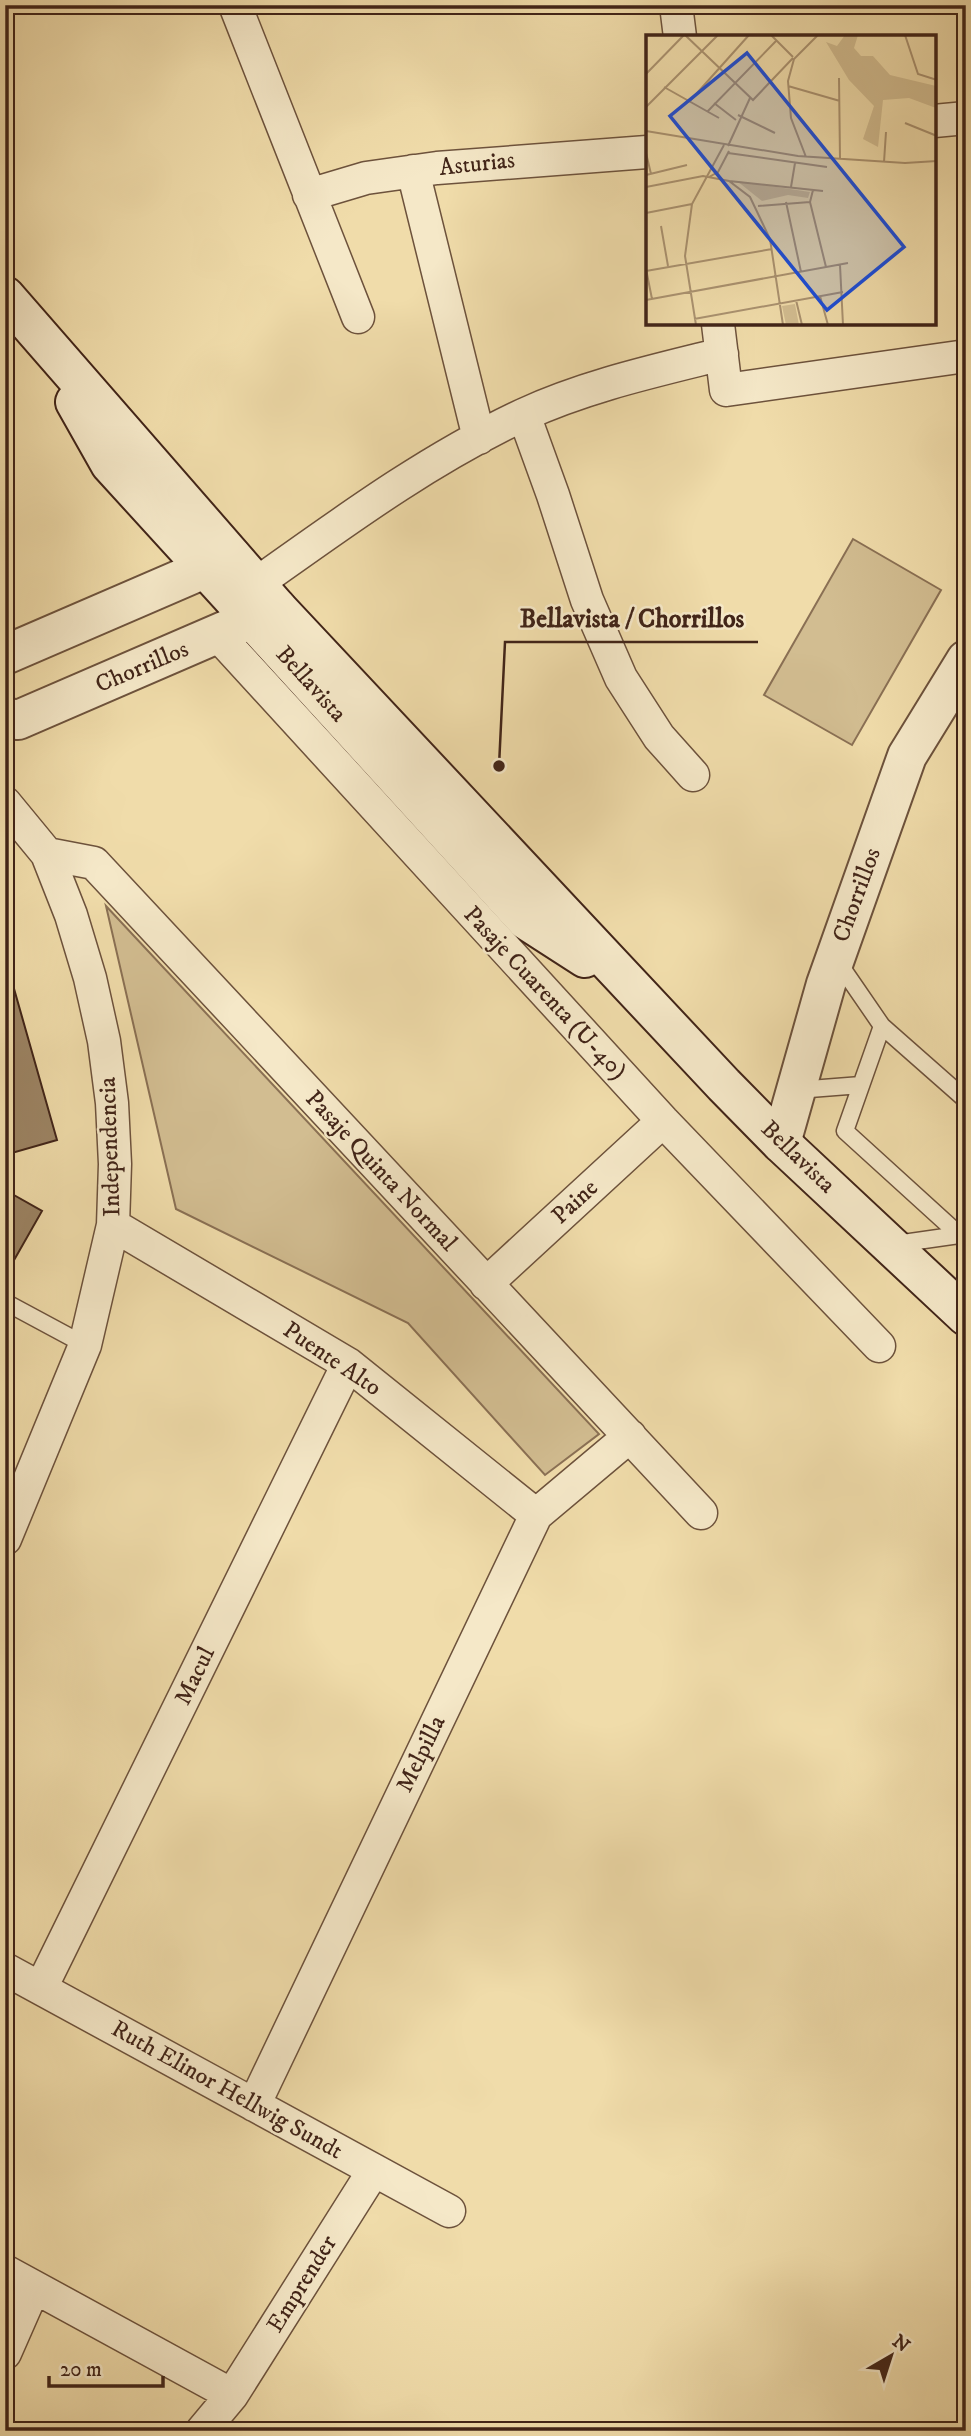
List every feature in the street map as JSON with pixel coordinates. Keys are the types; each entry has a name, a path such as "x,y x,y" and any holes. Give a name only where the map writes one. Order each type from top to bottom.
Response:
{"main road":[{"name":"Bellavista","path":"5,296 245,587 724,1086 966,1316"},
{"name":"Chorrillos","path":"5,717 18,720 217,635 245,587"},
{"path":"5,655 245,587"},
{"name":"Chorrillos","path":"781,1143 835,958 907,756 966,660"}],"street":[{"path":"676,5 680,35"},
{"path":"242,7 309,195 358,317"},
{"path":"936,121 966,118"},
{"name":"Asturias","path":"309,195 366,178 413,171 533,159 646,152"},
{"path":"413,171 479,438"},
{"path":"245,587 371,502 479,438 524,415 720,339 726,390 966,356"},
{"path":"524,415 587,600 621,678 659,737 693,775"},
{"name":"Pasaje Cuarenta (U-40)","path":"217,635 663,1121 879,1346"},
{"name":"Independencia","path":"5,803 47,854 75,927 104,1041 112,1103 115,1164 113,1225 85,1345 5,1539"},
{"name":"Pasaje Quinta Normal","path":"47,854 94,863 701,1513"},
{"name":"Paine","path":"486,1284 663,1121"},
{"name":"Puente Alto","path":"113,1225 348,1364 536,1515"},
{"name":"Macul","path":"41,1989 348,1364"},
{"name":"Melpilla","path":"254,2105 536,1515 630,1436"},
{"name":"Ruth Elinor Hellwig Sundt","path":"5,1969 449,2211"},
{"name":"Emprender","path":"202,2431 232,2395 374,2170"},
{"path":"5,2272 232,2395"},
{"path":"5,2353 34,2287"}],"lane":[{"path":"835,958 882,1026 966,1100"},
{"path":"882,1026 845,1130 963,1238"},
{"path":"795,1091 861,1085"},
{"path":"890,1245 963,1238"},
{"path":"5,1302 85,1345"}],"shaded area":[{"path":"853,539 941,590 852,745 764,695"},
{"path":"106,906 599,1434 545,1475 408,1323 176,1209"}],"building":[{"path":"5,957 57,1140 5,1155"},
{"path":"5,1190 42,1211 5,1276"}],"place":[{"name":"Bellavista / Chorrillos","path":"499,766"}]}
